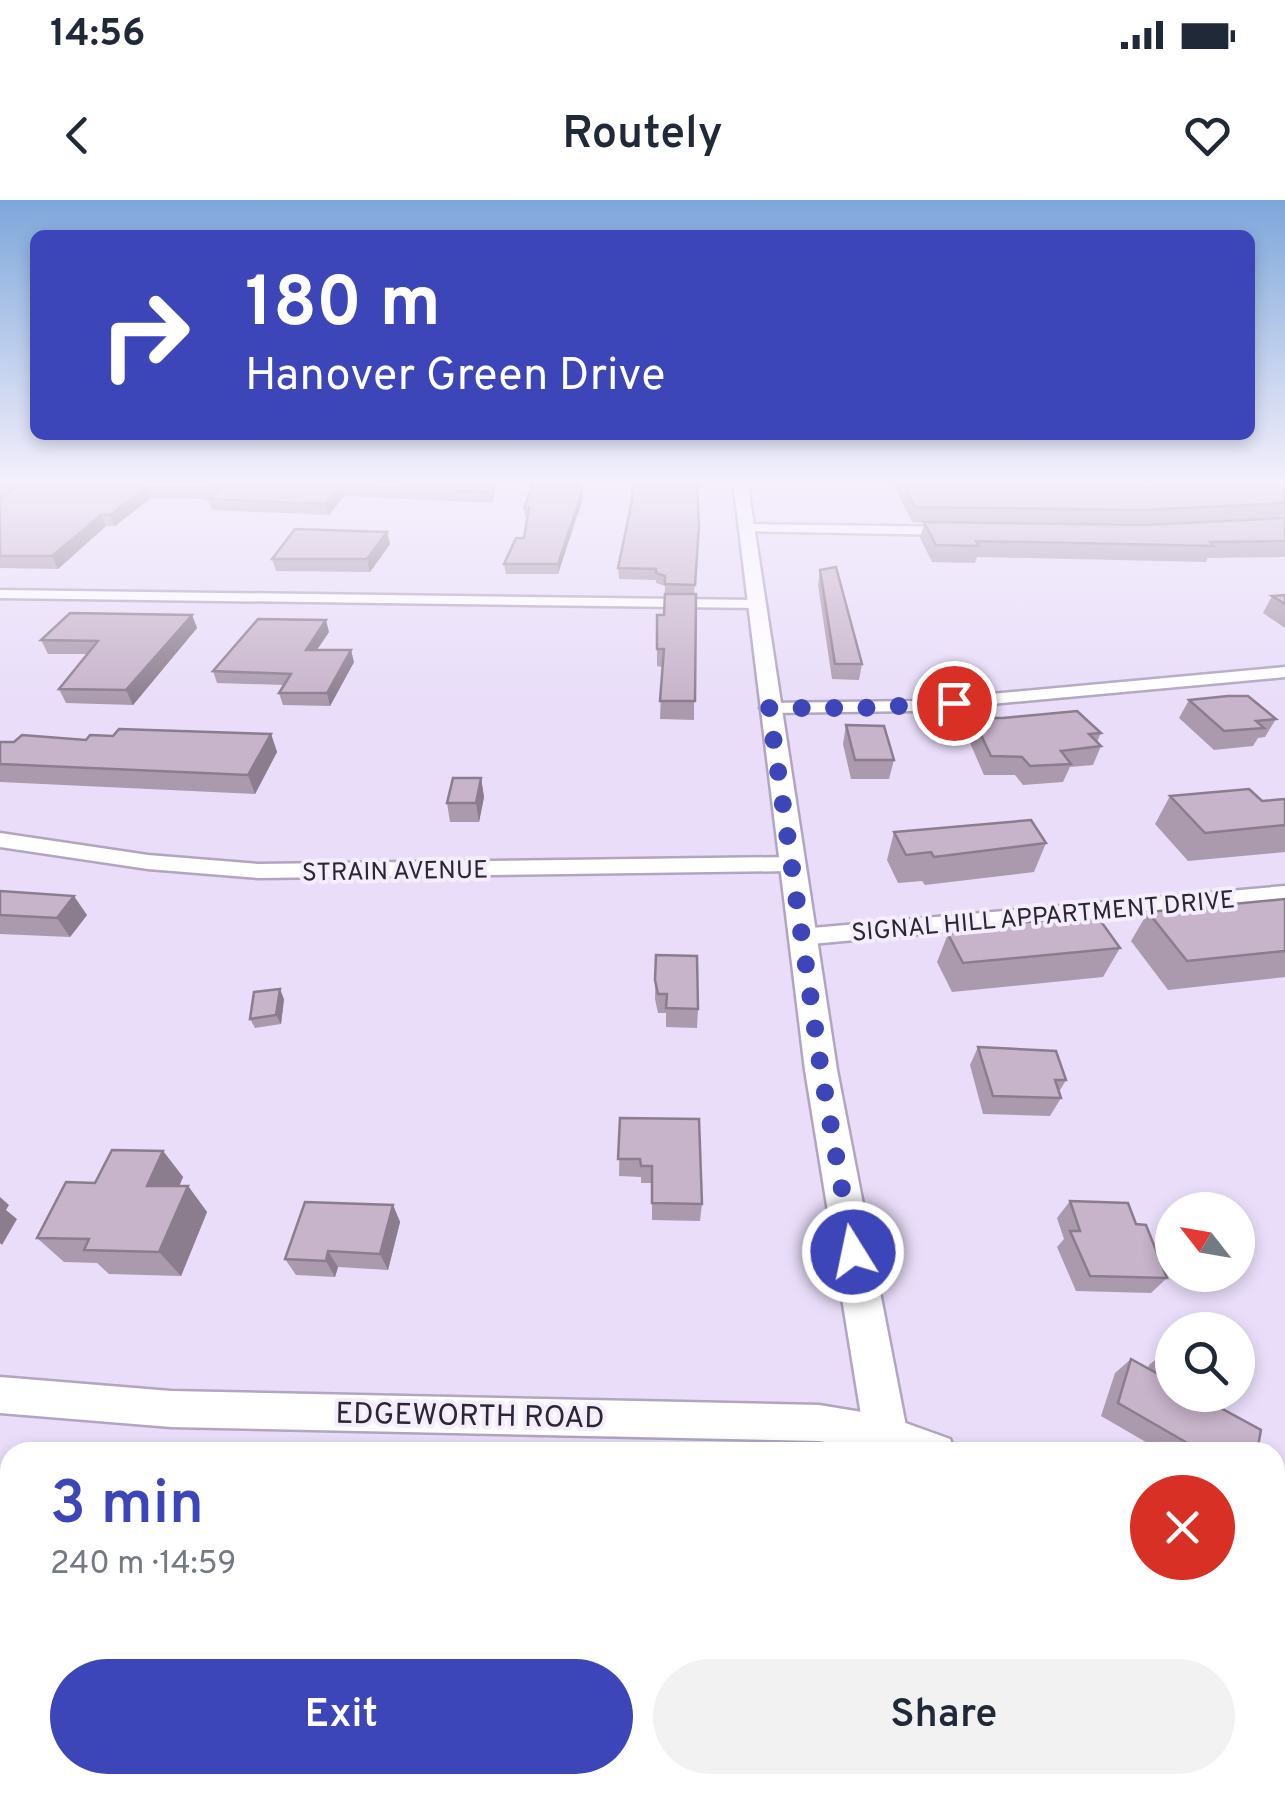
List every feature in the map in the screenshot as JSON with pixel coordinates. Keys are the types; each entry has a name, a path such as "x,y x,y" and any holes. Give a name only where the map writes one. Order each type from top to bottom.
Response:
{"street":[{"path":"749,554 801,937 887,1442"},
{"path":"0,594 755,604"},
{"path":"769,708 915,706 1285,672"},
{"name":"STRAIN AVENUE","path":"0,840 148,862 290,872 791,864"},
{"name":"SIGNAL HILL APPARTMENT DRIVE","path":"801,937 1285,893"},
{"name":"EDGEWORTH ROAD","path":"0,1395 170,1409 820,1423 884,1442"}],"building":[{"path":"0,554 54,554 52,556"},
{"path":"276,554 370,554 367,559 272,559"},
{"path":"508,554 561,554 558,564 504,564"},
{"path":"621,554 697,554 695,585 665,584 665,576 656,573 656,569 618,568"},
{"path":"836,567 862,664 835,664 820,570"},
{"path":"665,594 696,594 695,701 660,701 664,649 657,649 657,615 664,615"},
{"path":"70,613 192,615 126,690 59,689 98,641 41,640"},
{"path":"258,619 326,620 306,650 351,650 327,693 279,693 291,674 213,671"},
{"path":"1248,696 1276,719 1256,721 1264,728 1224,731 1189,700"},
{"path":"1077,711 1101,733 1089,734 1101,746 1061,751 1071,764 1030,766 1022,757 991,756 973,718 1003,718"},
{"path":"846,725 884,726 894,760 855,760"},
{"path":"119,729 271,734 248,775 0,764 0,742 14,742 22,735 86,740 90,735 113,736"},
{"path":"453,778 481,778 476,803 447,803"},
{"path":"1249,789 1262,801 1285,799 1285,825 1205,833 1170,796"},
{"path":"1031,820 1046,843 934,857 931,852 906,855 894,832"},
{"path":"0,891 74,896 57,918 0,915"},
{"path":"1285,899 1285,951 1187,961 1148,912"},
{"path":"1070,918 1072,922 1100,920 1120,948 963,963 948,934 977,931 974,927"},
{"path":"656,955 697,956 698,1009 666,1008 667,994 658,994 655,980"},
{"path":"280,989 276,1015 250,1019 254,992"},
{"path":"978,1047 1056,1051 1066,1080 1055,1080 1061,1098 993,1096"},
{"path":"620,1118 699,1119 702,1204 652,1203 652,1166 641,1166 640,1159 618,1159"},
{"path":"112,1150 163,1151 147,1186 188,1186 159,1252 84,1250 89,1239 37,1238 66,1182 95,1183"},
{"path":"1070,1201 1128,1203 1136,1224 1146,1225 1155,1248 1155,1278 1090,1276 1070,1231 1080,1231"},
{"path":"305,1202 393,1205 380,1254 328,1251 326,1261 285,1259"},
{"path":"1131,1359 1155,1372 1155,1412 1228,1412 1261,1430 1259,1442 1186,1442 1118,1403"}],"route":[{"path":"853,1252 821,1070 769,708 954,703"}]}
